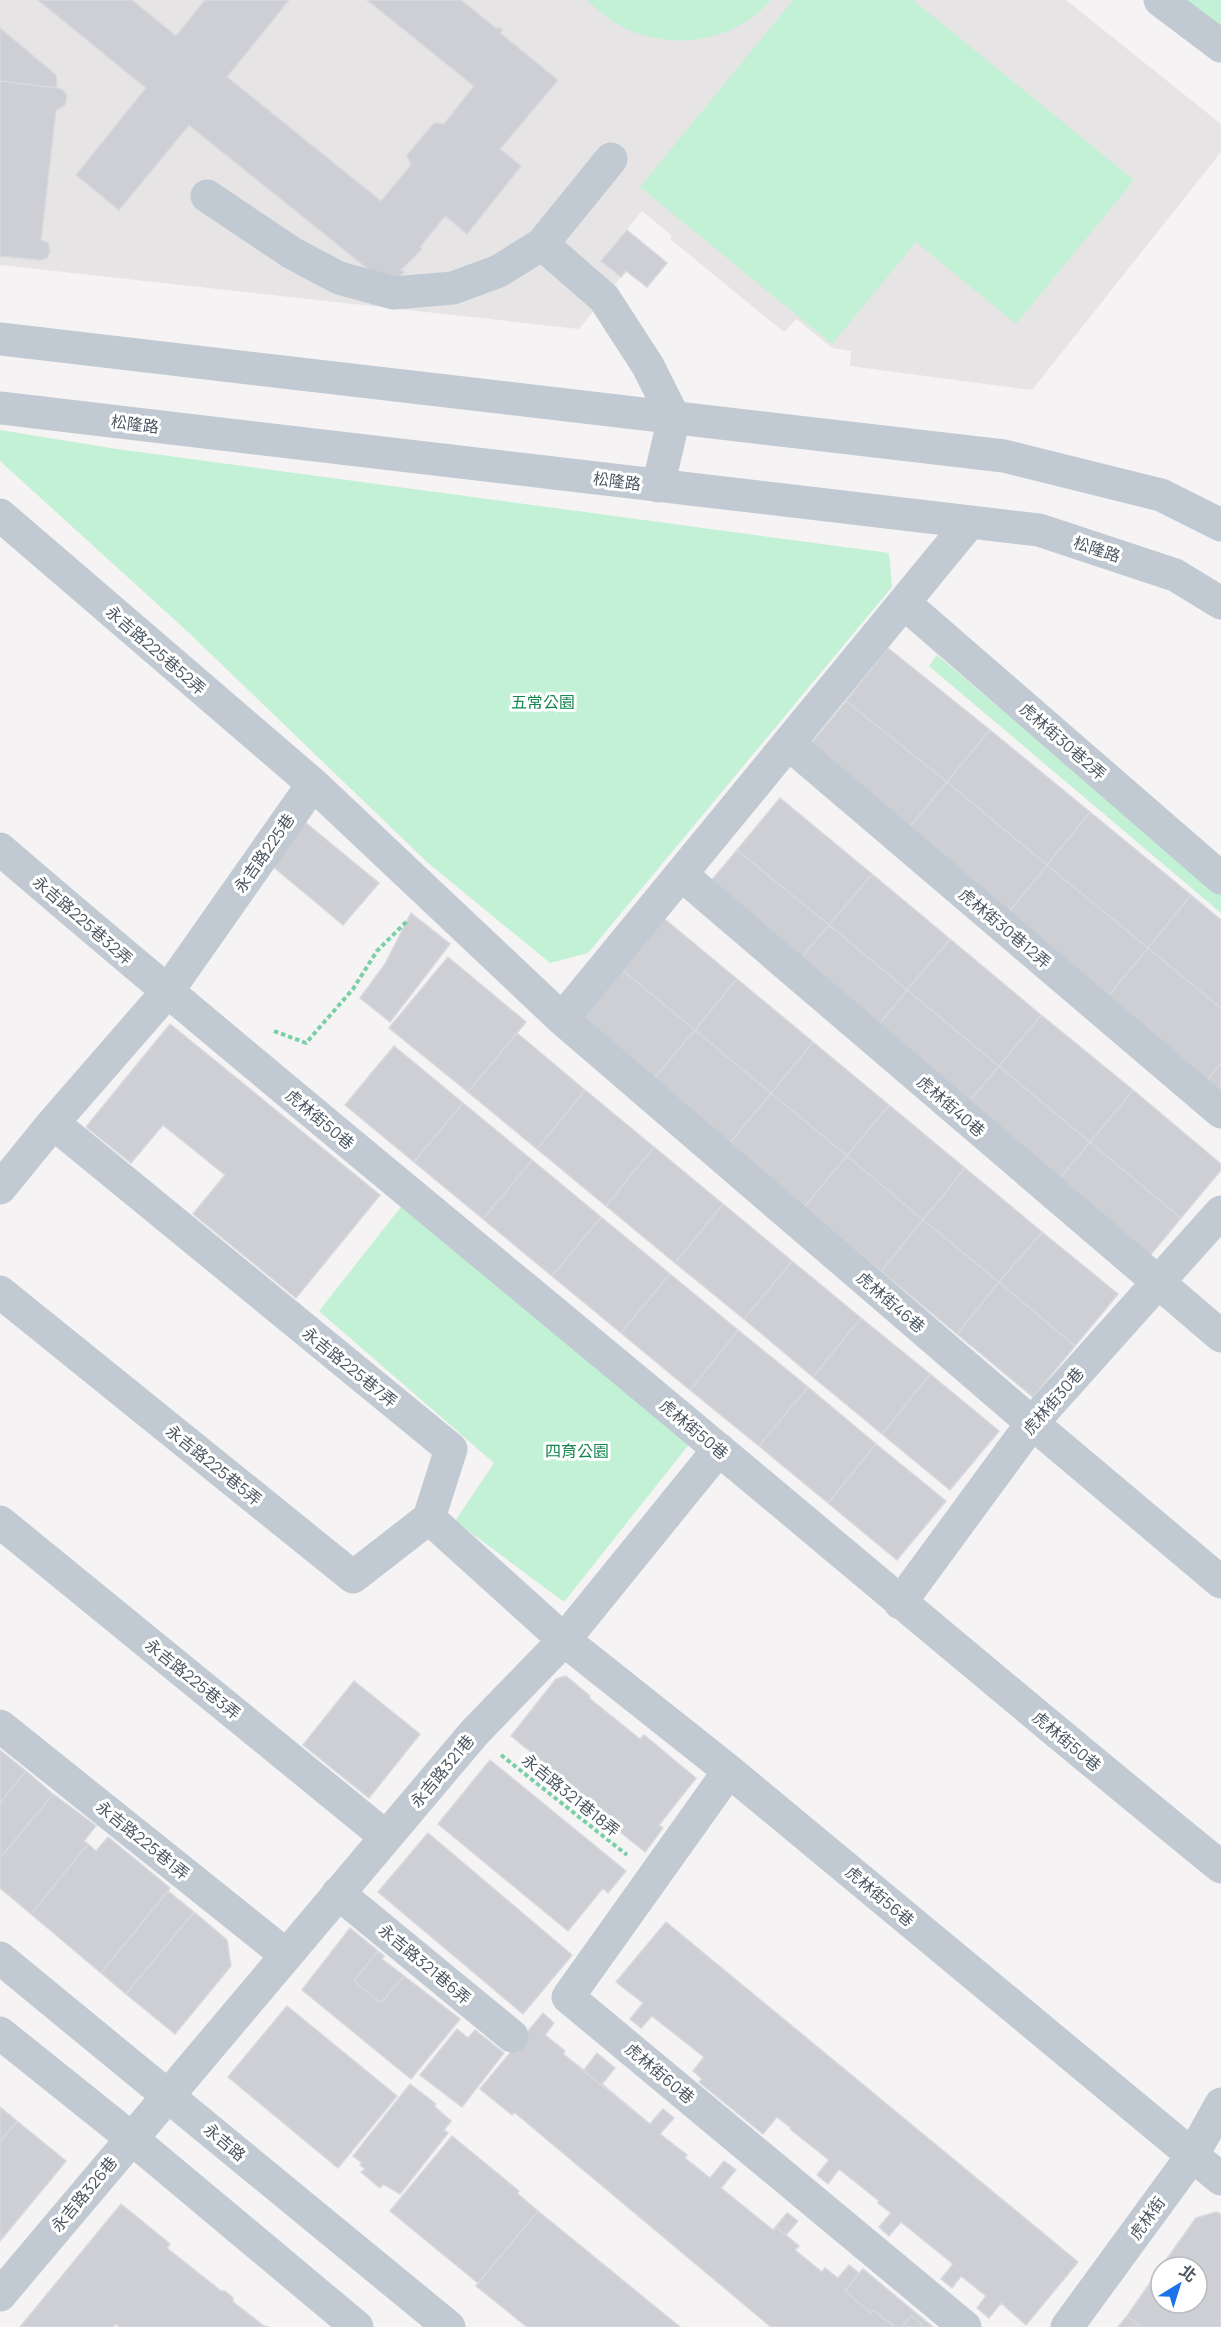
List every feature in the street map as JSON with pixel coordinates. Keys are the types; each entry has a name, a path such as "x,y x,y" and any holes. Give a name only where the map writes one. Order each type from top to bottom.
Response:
{"street":[{"path":"1160,0 1221,46"},
{"path":"207,196 292,253 339,278 394,293 453,288 499,271 542,244 611,159"},
{"path":"542,244 603,298 648,366 674,418 658,486"},
{"path":"0,339 1004,456 1161,495 1221,525"},
{"name":"松隆路","path":"0,408 1039,530 1175,575 1221,603"},
{"name":"永吉路225巷52弄","path":"0,515 313,784"},
{"path":"313,784 562,1019 970,522"},
{"name":"虎林街30巷2弄","path":"904,603 1221,878"},
{"name":"虎林街30巷12弄","path":"789,744 1221,1112"},
{"name":"永吉路225巷","path":"2,1181 166,992 313,784"},
{"name":"永吉路225巷32弄","path":"0,849 166,992"},
{"name":"虎林街40巷","path":"682,875 1221,1336"},
{"name":"虎林街50巷","path":"166,992 1221,1867"},
{"name":"虎林街46巷","path":"562,1019 1032,1423 1221,1582"},
{"name":"永吉路225巷7弄","path":"52,1123 451,1449 429,1518"},
{"name":"虎林街30巷","path":"900,1603 1032,1423 1221,1212"},
{"name":"永吉路225巷5弄","path":"0,1292 353,1577 429,1518"},
{"name":"永吉路321巷","path":"167,2094 474,1733 564,1640 719,1449"},
{"path":"429,1518 564,1640"},
{"name":"永吉路225巷3弄","path":"0,1522 386,1837"},
{"name":"虎林街56巷","path":"564,1640 729,1771 1221,2179"},
{"name":"永吉路225巷1弄","path":"0,1726 286,1955"},
{"name":"虎林街60巷","path":"729,1771 568,1997 965,2327"},
{"name":"永吉路321巷6弄","path":"338,1893 512,2036"},
{"name":"永吉路","path":"0,1958 449,2327"},
{"path":"0,2033 131,2138 357,2327"},
{"name":"永吉路326巷","path":"0,2295 167,2094"},
{"name":"虎林街","path":"1067,2327 1192,2156 1221,2104"}],"path":[{"path":"263,1027 306,1043 352,989 377,951 412,916 429,894"},
{"name":"永吉路321巷18弄","path":"474,1733 653,1876"}],"shaded area":[{"path":"0,0 1066,0 1221,124 1221,152 1032,390 850,366 851,351 832,348 796,319 784,332 670,239 672,236 642,211 601,260 621,277 579,329 0,265"}],"green space":[{"path":"586,0 771,0 757,14 723,33 704,38 665,40 646,36 621,26"},
{"path":"793,0 913,0 1134,180 1016,324 916,242 832,344 640,187"},
{"path":"1174,0 1221,0 1221,36"},
{"name":"五常公園","path":"0,430 117,449 889,553 892,587 588,953 550,963 428,863 188,632 0,461"},
{"path":"937,655 1221,895 1221,913 929,666"},
{"name":"四育公園","path":"404,1203 694,1438 564,1602 455,1521 494,1463 319,1311"}],"building":[{"path":"38,0 132,0 176,36 205,0 289,0 227,77 381,201 411,165 407,155 434,123 444,124 474,86 367,0 461,0 497,29 498,27 503,30 500,33 558,80 500,149 521,166 467,234 445,216 420,247 422,249 401,270 404,272 389,286 189,125 119,210 76,175 146,88"},
{"path":"0,28 56,75 57,88 0,81"},
{"path":"0,81 57,88 63,90 67,96 65,105 56,110 41,240 48,243 50,252 47,258 41,260 0,256"},
{"path":"627,230 667,263 647,287 626,271 621,277 601,261"},
{"path":"888,648 990,730 947,782 846,701"},
{"path":"846,701 947,782 903,835 803,753"},
{"path":"990,730 1090,812 1047,865 947,782"},
{"path":"947,782 1047,865 1004,918 903,835"},
{"path":"780,798 872,874 829,925 737,850"},
{"path":"1090,812 1191,895 1148,948 1047,865"},
{"path":"300,818 379,883 343,925 265,860"},
{"path":"737,850 829,925 786,976 695,900"},
{"path":"1047,865 1148,948 1105,1000 1004,918"},
{"path":"872,874 950,939 907,990 829,925"},
{"path":"1191,895 1221,920 1221,1008 1148,948"},
{"path":"411,913 450,944 390,1022 360,998 385,964"},
{"path":"661,916 737,979 695,1030 619,967"},
{"path":"829,925 907,990 865,1042 786,976"},
{"path":"950,939 1041,1015 999,1066 907,990"},
{"path":"1148,948 1221,1008 1221,1063 1205,1083 1105,1000"},
{"path":"448,957 526,1022 468,1092 389,1028"},
{"path":"619,967 695,1030 652,1081 576,1018"},
{"path":"737,979 813,1042 771,1093 695,1030"},
{"path":"907,990 999,1066 956,1117 865,1042"},
{"path":"1041,1015 1133,1090 1090,1142 999,1066"},
{"path":"170,1024 380,1195 296,1298 193,1214 225,1175 163,1125 131,1163 86,1127"},
{"path":"695,1030 771,1093 729,1144 652,1081"},
{"path":"517,1033 585,1090 537,1149 468,1092"},
{"path":"813,1042 889,1105 847,1156 771,1093"},
{"path":"394,1046 463,1103 414,1162 345,1105"},
{"path":"1221,1063 1221,1095 1205,1083"},
{"path":"999,1066 1090,1142 1047,1193 956,1117"},
{"path":"585,1090 654,1147 606,1206 537,1149"},
{"path":"1133,1090 1221,1164 1221,1170 1181,1218 1090,1142"},
{"path":"771,1093 847,1156 804,1207 729,1144"},
{"path":"463,1103 532,1160 483,1219 414,1162"},
{"path":"889,1105 965,1168 923,1220 847,1156"},
{"path":"1090,1142 1181,1218 1139,1269 1047,1193"},
{"path":"654,1147 723,1204 675,1263 606,1206"},
{"path":"847,1156 923,1220 881,1271 804,1207"},
{"path":"532,1160 601,1217 552,1276 483,1219"},
{"path":"965,1168 1042,1232 999,1282 923,1220"},
{"path":"723,1204 792,1261 744,1319 675,1263"},
{"path":"601,1217 670,1274 621,1333 552,1276"},
{"path":"923,1220 999,1282 957,1334 881,1271"},
{"path":"1042,1232 1118,1294 1075,1346 999,1282"},
{"path":"792,1261 861,1318 813,1377 744,1319"},
{"path":"670,1274 738,1330 690,1390 621,1333"},
{"path":"999,1282 1075,1346 1033,1397 957,1334"},
{"path":"861,1318 930,1374 882,1434 813,1377"},
{"path":"738,1330 808,1387 759,1446 690,1390"},
{"path":"930,1374 999,1431 950,1490 882,1434"},
{"path":"808,1387 876,1444 828,1503 759,1446"},
{"path":"876,1444 946,1501 897,1560 828,1503"},
{"path":"566,1676 590,1696 589,1698 640,1739 644,1735 696,1778 659,1825 663,1828 645,1852 613,1826 616,1821 511,1736 556,1679"},
{"path":"354,1681 420,1734 369,1798 303,1745"},
{"path":"0,1750 26,1771 0,1803"},
{"path":"490,1760 626,1871 608,1893 603,1888 568,1931 438,1824"},
{"path":"26,1771 53,1794 0,1858 0,1803"},
{"path":"53,1794 96,1826 84,1841 88,1844 31,1914 0,1888 0,1858"},
{"path":"428,1833 572,1955 523,2014 378,1892"},
{"path":"108,1837 170,1888 101,1973 31,1914 88,1844 96,1851"},
{"path":"168,1891 194,1912 126,1994 101,1973"},
{"path":"194,1912 227,1940 231,1966 175,2034 126,1994"},
{"path":"666,1922 1078,2262 1026,2325 1001,2303 989,2318 977,2308 986,2296 961,2276 952,2288 941,2279 953,2264 901,2222 889,2236 879,2227 891,2213 878,2203 879,2201 839,2169 828,2184 817,2175 829,2160 791,2128 777,2117 763,2134 699,2082 702,2079 693,2071 704,2057 652,2016 641,2028 630,2019 643,2003 616,1982"},
{"path":"350,1928 378,1951 354,1981 381,2003 404,1976 460,2019 411,2079 302,1990"},
{"path":"350,1928 384,1956 382,1959 460,2019 411,2079 302,1990"},
{"path":"287,2006 397,2096 338,2168 228,2077"},
{"path":"543,2013 554,2023 545,2035 565,2051 563,2054 650,2124 663,2109 674,2118 660,2134 687,2155 685,2158 710,2178 724,2161 736,2170 721,2188 773,2230 776,2227 786,2235 799,2246 795,2250 822,2272 825,2268 838,2278 849,2265 859,2273 845,2291 871,2313 873,2310 895,2327 771,2327 514,2112 512,2115 480,2089"},
{"path":"543,2013 554,2023 545,2035 565,2051 563,2054 584,2070 597,2053 615,2068 602,2084 650,2124 663,2109 674,2118 660,2134 687,2155 685,2158 710,2178 724,2161 736,2170 721,2188 773,2230 787,2213 798,2221 786,2235 799,2246 795,2250 822,2272 825,2268 838,2278 849,2265 859,2273 863,2269 933,2327 771,2327 514,2112 512,2115 480,2089"},
{"path":"457,2029 468,2038 475,2030 504,2053 462,2107 420,2075"},
{"path":"410,2084 436,2104 434,2106 451,2121 444,2130 448,2133 400,2194 383,2184 380,2188 361,2172 365,2169 360,2165 362,2163 353,2156"},
{"path":"0,2107 17,2121 0,2142"},
{"path":"17,2121 66,2161 0,2241 0,2142"},
{"path":"452,2136 519,2191 517,2193 538,2211 478,2283 390,2211"},
{"path":"121,2204 170,2244 167,2248 221,2291 225,2291 233,2298 233,2302 264,2326 269,2327 119,2327 116,2324 113,2327 20,2327"},
{"path":"538,2211 680,2327 527,2327 476,2286"},
{"path":"1216,2212 1221,2214 1221,2327 1141,2327 1127,2316 1149,2284 1149,2315 1209,2315 1209,2255 1170,2255 1196,2218"},
{"path":"911,2316 922,2324 920,2327 902,2327"},
{"path":"1127,2316 1141,2327 1118,2327"}]}
